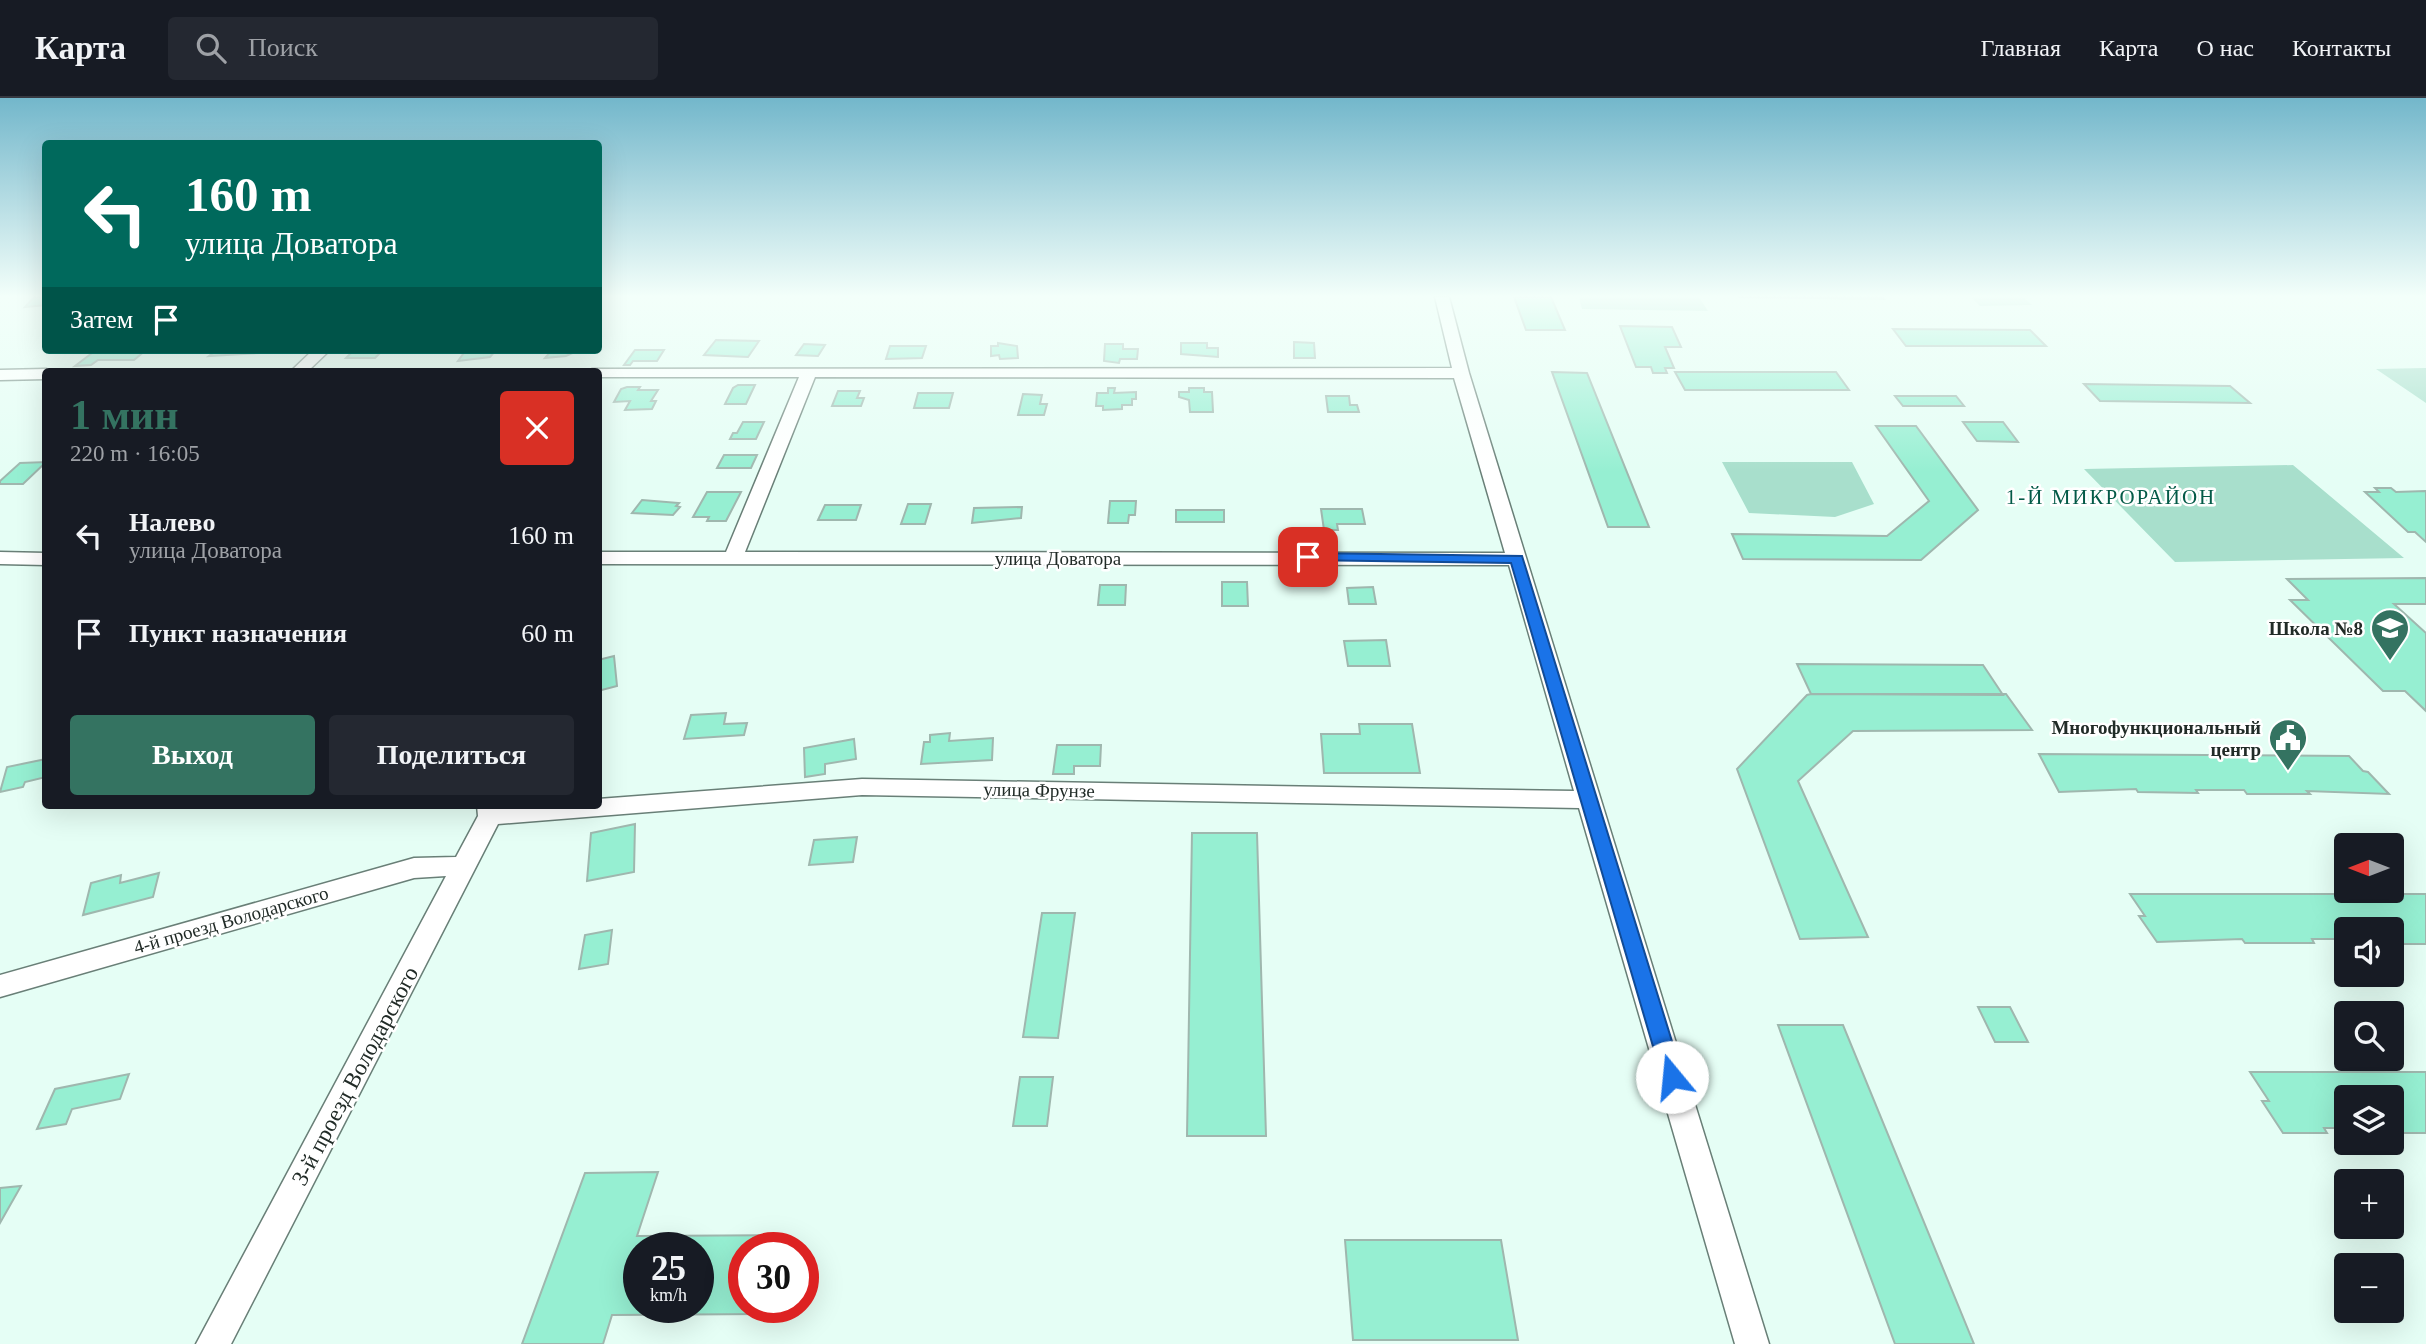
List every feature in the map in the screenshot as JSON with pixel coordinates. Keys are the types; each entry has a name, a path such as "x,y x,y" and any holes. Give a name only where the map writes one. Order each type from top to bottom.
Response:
{"street":[{"path":"302,368 316,355"},
{"path":"1457,355 1752,1344"},
{"path":"602,372 1461,373"},
{"path":"733,558 809,372"},
{"path":"0,375 42,374"},
{"path":"0,558 42,559"},
{"path":"0,565 22,558"},
{"name":"улица Доватора","path":"602,558 1517,559"},
{"name":"улица Фрунзе","path":"602,804 862,787 1589,800"},
{"name":"улица Фрунзе","path":"489,811 520,809"},
{"name":"3-й проезд Володарского","path":"213,1344 464,866 489,811"},
{"name":"4-й проезд Володарского","path":"0,986 414,868 464,866"}],"green space":[{"path":"2426,368 2426,403 2376,369"},
{"path":"1722,462 1852,462 1874,504 1835,517 1749,513"},
{"path":"2293,465 2404,558 2175,562 2084,469"}],"building":[{"path":"89,355 140,355 134,360 98,360 91,365 75,366"},
{"path":"349,355 378,355 375,358 346,358"},
{"path":"462,355 492,355 490,357 458,361"},
{"path":"547,355 568,355 566,356 545,358"},
{"path":"631,355 661,355 657,361 633,361 630,365 624,365"},
{"path":"707,355 749,355 748,357"},
{"path":"887,355 923,355 922,358 886,359"},
{"path":"999,355 1018,355 1018,358 1000,359"},
{"path":"1104,355 1137,355 1137,359 1120,359 1119,363 1104,361"},
{"path":"1294,355 1315,355 1315,358 1294,358"},
{"path":"1631,355 1668,355 1674,368 1665,368 1667,373 1653,373 1651,367 1636,367"},
{"path":"1552,372 1587,373 1649,527 1608,527"},
{"path":"1675,372 1836,372 1849,390 1685,390"},
{"path":"2084,384 2230,386 2250,403 2100,401"},
{"path":"738,385 755,385 746,404 725,404 733,388"},
{"path":"627,387 658,390 651,401 656,401 652,409 625,410 630,401 614,402 621,389"},
{"path":"1108,388 1115,388 1114,393 1136,392 1136,399 1132,399 1132,405 1122,405 1122,409 1103,410 1103,406 1096,406 1097,393 1108,393"},
{"path":"1189,388 1204,388 1204,392 1212,392 1213,412 1190,412 1189,400 1179,397 1179,392 1189,392"},
{"path":"838,391 860,391 857,398 864,398 861,406 832,406"},
{"path":"918,393 953,393 949,408 914,408"},
{"path":"1023,394 1042,395 1040,404 1047,404 1044,415 1018,415"},
{"path":"1326,396 1349,396 1350,405 1357,405 1359,412 1328,412"},
{"path":"1895,396 1956,396 1964,406 1903,406"},
{"path":"743,422 764,422 756,439 730,439 733,433 737,433"},
{"path":"1963,422 2003,422 2018,442 1977,441"},
{"path":"1876,426 1916,426 1978,510 1921,560 1743,559 1732,534 1887,536 1929,501"},
{"path":"724,455 757,455 751,468 717,468"},
{"path":"42,462 42,466 23,484 0,484 0,481 20,463"},
{"path":"2375,488 2391,488 2396,492 2426,491 2426,542 2415,532 2408,532 2365,492 2379,492"},
{"path":"707,492 741,492 726,521 707,521 709,517 693,517"},
{"path":"642,500 679,503 676,506 680,507 673,515 632,513"},
{"path":"1110,501 1136,501 1135,515 1129,515 1128,523 1108,523"},
{"path":"908,504 931,504 925,524 901,524"},
{"path":"825,505 861,505 856,520 818,520"},
{"path":"1022,507 1021,518 972,523 974,508"},
{"path":"1321,509 1362,509 1365,524 1337,524 1338,530 1324,530"},
{"path":"1176,510 1224,510 1224,522 1176,522"},
{"name":"Школа №8","path":"2426,578 2426,604 2394,604 2426,633 2426,711 2405,691 2383,691 2290,600 2308,600 2287,579"},
{"path":"1222,582 1247,582 1248,606 1222,606"},
{"path":"1100,585 1126,585 1125,605 1098,605"},
{"path":"1373,587 1376,604 1349,604 1347,588"},
{"path":"1386,640 1390,666 1348,666 1344,641"},
{"path":"614,656 617,686 602,690 602,659"},
{"path":"1797,664 1983,665 2003,695 1811,694"},
{"path":"2006,694 2032,730 1853,731 1798,781 1868,937 1800,939 1737,769 1807,695"},
{"path":"726,713 724,724 747,723 744,735 684,739 691,715"},
{"path":"1359,724 1412,724 1420,773 1324,773 1321,734 1360,734"},
{"path":"950,733 949,741 993,738 992,760 921,764 924,742 930,742 930,735"},
{"path":"854,739 856,759 825,764 825,774 805,777 804,748"},
{"path":"1057,745 1101,745 1100,766 1074,766 1074,774 1053,774"},
{"path":"2039,754 2349,756 2389,794 2307,791 2310,794 2247,794 2244,790 2196,790 2198,793 2138,792 2136,789 2059,792"},
{"path":"42,760 42,778 25,782 23,787 0,792 7,767"},
{"path":"635,824 634,872 587,881 591,833"},
{"path":"1192,833 1257,833 1266,1136 1187,1136"},
{"path":"857,837 853,862 809,865 814,840"},
{"path":"159,873 153,897 83,915 91,883 121,875 120,883"},
{"path":"2130,894 2334,894 2334,903 2404,903 2404,894 2426,894 2426,944 2404,944 2404,917 2334,917 2334,939 2312,939 2314,943 2245,943 2242,939 2157,942 2139,916 2145,916"},
{"path":"1042,913 1075,913 1058,1038 1023,1037"},
{"path":"612,930 608,964 579,969 585,935"},
{"path":"1978,1007 2010,1007 2028,1042 1995,1042"},
{"path":"1778,1025 1843,1025 1974,1344 1895,1344"},
{"path":"2250,1072 2426,1072 2426,1133 2404,1133 2404,1085 2334,1085 2334,1128 2324,1128 2327,1133 2283,1133 2262,1101 2269,1101"},
{"path":"129,1074 120,1099 72,1109 66,1124 37,1129 55,1089"},
{"path":"1020,1077 1053,1077 1047,1126 1013,1126"},
{"path":"658,1172 638,1232 623,1232 623,1315 612,1315 603,1344 522,1344 585,1173"},
{"path":"21,1186 0,1223 0,1188"},
{"path":"714,1235 728,1235 728,1314 714,1314"},
{"path":"1345,1240 1501,1240 1518,1340 1353,1340"}],"place":[{"name":"Школа №8","path":"2390,662"},
{"name":"Многофункциональный центр","path":"2288,772"}],"district":[{"name":"1-Й МИКРОРАЙОН","path":"2111,497"}],"route":[{"path":"1308,557 1517,559 1672,1077"}]}
